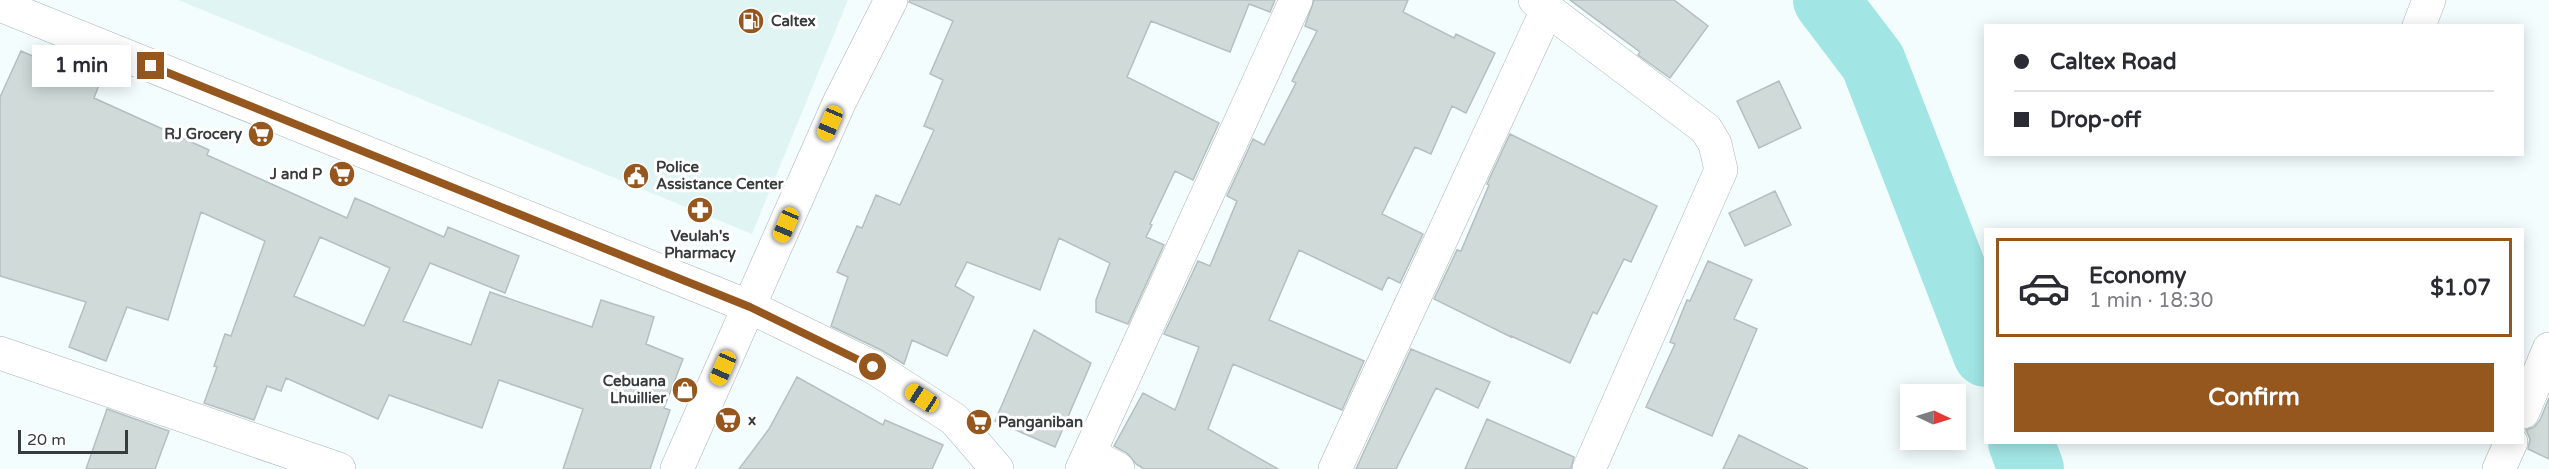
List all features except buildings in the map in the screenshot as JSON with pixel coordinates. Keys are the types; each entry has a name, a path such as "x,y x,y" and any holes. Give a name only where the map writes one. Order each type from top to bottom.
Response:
{"street":[{"path":"677,469 838,103 891,0"},
{"path":"1118,469 1085,461 1296,0"},
{"path":"2420,24 2429,0"},
{"path":"0,5 750,307 873,367 954,419 997,469"},
{"path":"1335,469 1541,5 1706,129 1715,144 1721,170 1589,469"},
{"path":"2524,410 2549,349"},
{"path":"0,353 339,469"},
{"path":"2499,469 2510,444"}],"shaded area":[{"path":"178,0 848,0 752,234"}],"waterway":[{"path":"1826,0 1873,62 1984,349"},
{"path":"2022,444 2031,469"}],"place":[{"name":"Caltex","path":"751,21"},
{"name":"RJ Grocery","path":"261,134"},
{"name":"J and P","path":"342,174"},
{"name":"Police Assistance Center","path":"636,176"},
{"name":"Veulah's Pharmacy","path":"700,210"},
{"name":"Cebuana Lhuillier","path":"685,390"},
{"name":"x","path":"728,420"},
{"name":"Panganiban","path":"979,422"}],"route":[{"path":"151,66 750,307 873,367"}]}
